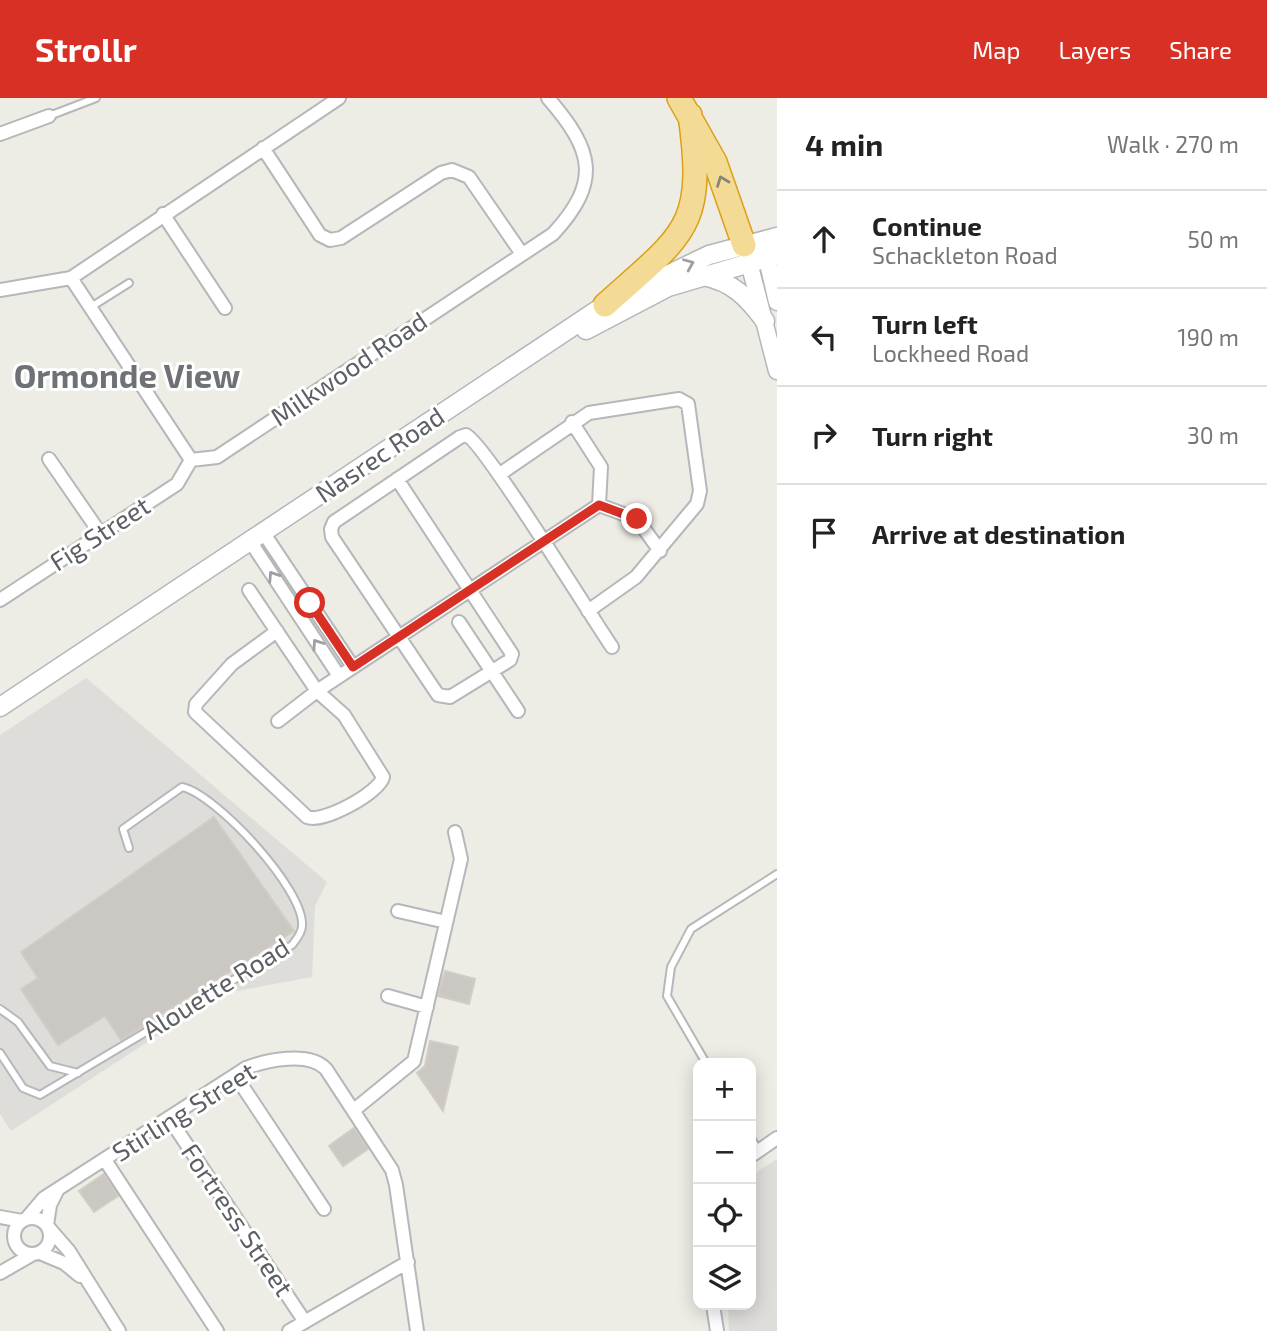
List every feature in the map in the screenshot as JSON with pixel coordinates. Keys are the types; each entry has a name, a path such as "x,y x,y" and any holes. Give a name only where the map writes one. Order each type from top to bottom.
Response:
{"highway":[{"path":"685,106 763,249"},
{"path":"605,305 671,243 689,218 697,182 685,106"}],"main road":[{"name":"Nasrec Road","path":"0,707 575,337 668,287 763,249"},
{"name":"Nasrec Road","path":"0,717 605,305 697,260 763,249"},
{"path":"701,276 720,279 736,287 765,321"}],"street":[{"path":"0,290 71,278 339,98"},
{"name":"Milkwood Road","path":"191,460 217,457 560,226 583,192 587,181 577,134 548,98"},
{"path":"0,134 49,116"},
{"path":"263,148 320,235 326,239 341,238 441,173 452,170 469,177 522,254"},
{"path":"163,214 225,309"},
{"path":"763,249 777,302"},
{"path":"763,249 765,321 777,371"},
{"path":"71,278 191,460"},
{"path":"500,474 572,422 589,413 679,399 688,404 700,498 660,551 636,577 588,611"},
{"path":"572,422 594,451 601,467 599,505"},
{"path":"397,479 512,654 510,660 450,696 443,697 435,692 332,537 331,529 334,522 397,479 466,435 476,441 500,474 612,647"},
{"path":"49,459 100,533"},
{"name":"Fig Street","path":"0,600 177,484 191,460"},
{"path":"278,721 317,691 599,505"},
{"path":"599,505 637,519 660,551"},
{"path":"259,540 310,603 353,667"},
{"path":"259,540 296,612 339,677"},
{"path":"249,590 277,631 317,691 344,715 383,779 379,786 327,818 313,819 195,712 196,704 232,664 277,631"},
{"path":"296,612 310,603"},
{"path":"459,622 517,711"},
{"path":"354,1110 412,1065 461,859 455,832"},
{"path":"398,911 446,922"},
{"path":"388,996 427,1007"},
{"name":"Stirling Street","path":"24,1219 34,1206 235,1075 258,1063 316,1061 326,1069 391,1170 408,1262 417,1331"},
{"path":"235,1075 324,1209"},
{"name":"Fortress Street","path":"169,1118 304,1322"},
{"path":"756,1152 777,1138"},
{"path":"105,1160 217,1331"},
{"path":"0,1272 37,1253 50,1242 50,1205 57,1191"},
{"path":"0,1217 36,1217 48,1226 69,1251 119,1331"},
{"path":"0,1272 24,1219"},
{"path":"0,1223 23,1251 37,1253 69,1265 86,1281"},
{"path":"289,1331 408,1262"},
{"path":"714,1310 717,1331"}],"lane":[{"path":"49,116 96,98"},
{"path":"91,307 129,283"},
{"name":"Alouette Road","path":"0,1053 23,1088 40,1095 292,945 303,925 288,887 242,829 196,790 182,788 123,829 129,848"},
{"path":"703,1058 667,996 671,967 691,929 777,874"},
{"path":"0,1009 18,1022 50,1066 80,1073"}],"shaded area":[{"path":"86,678 327,882 315,906 312,977 221,994 11,1131 0,1114 0,735"},
{"path":"777,1159 777,1331 729,1331 728,1310 756,1310 758,1171"}],"building":[{"path":"214,817 294,931 121,1040 105,1016 58,1045 21,989 38,978 21,952"},
{"path":"445,971 475,979 469,1004 438,996"},
{"path":"430,1041 458,1047 443,1111 417,1073 425,1066"},
{"path":"354,1128 368,1149 343,1166 329,1146"},
{"path":"104,1174 118,1196 94,1212 79,1191"}],"district":[{"name":"Ormonde View","path":"127,376"}],"route":[{"path":"310,603 353,667 599,505 637,519"}]}
